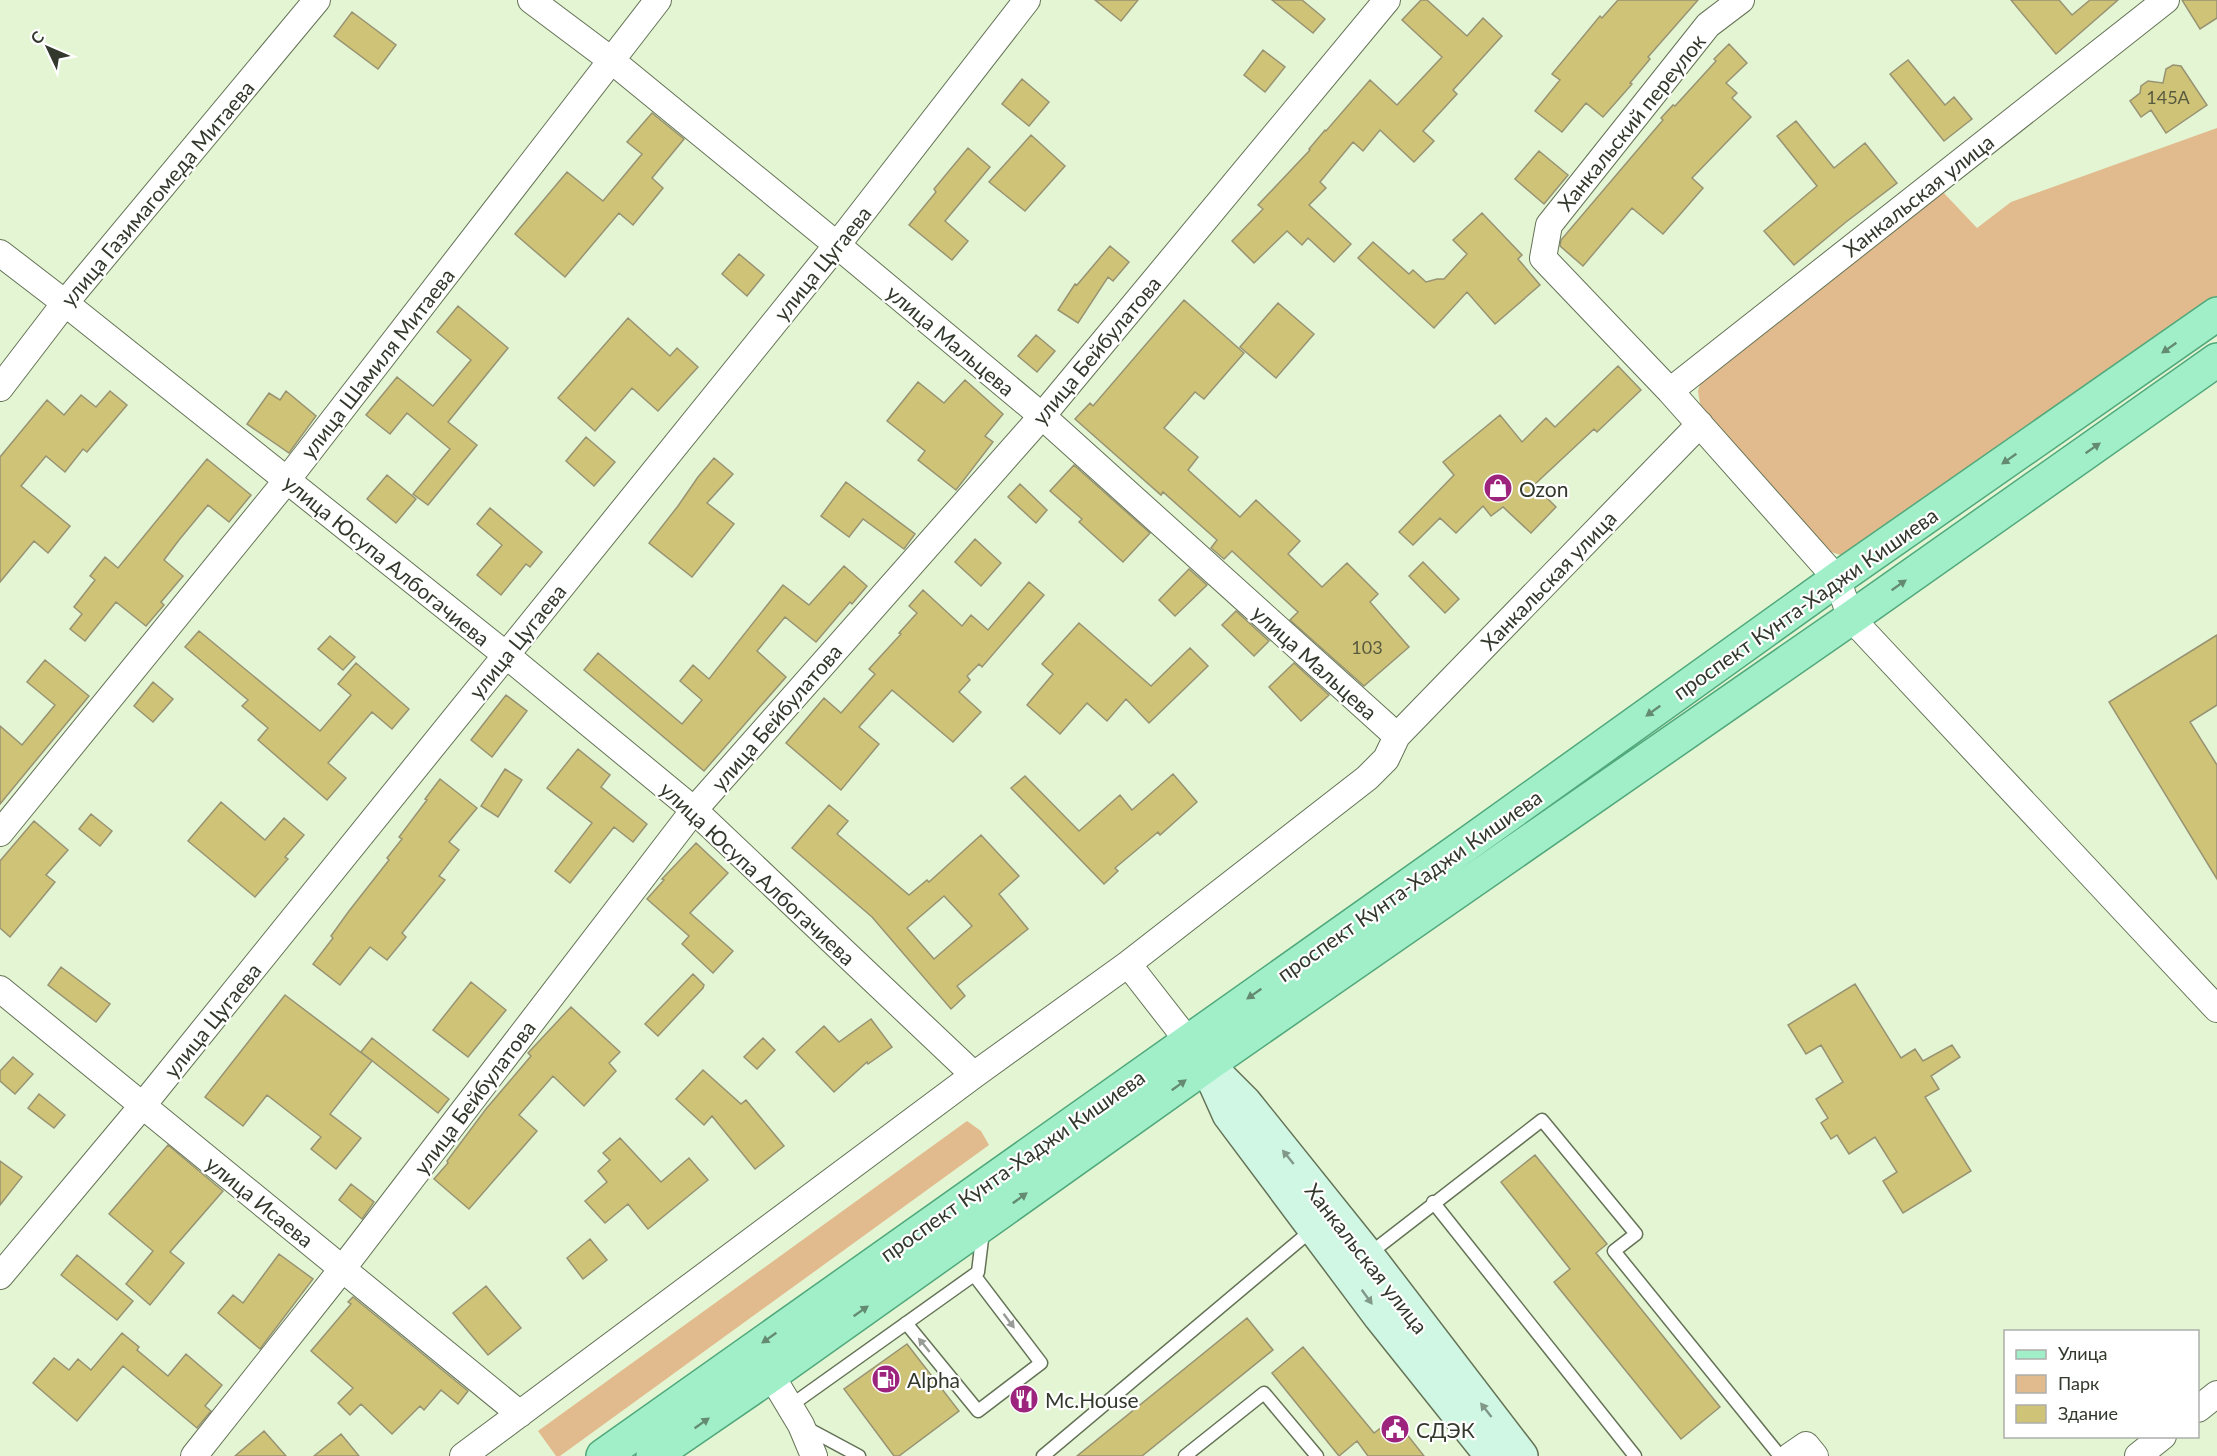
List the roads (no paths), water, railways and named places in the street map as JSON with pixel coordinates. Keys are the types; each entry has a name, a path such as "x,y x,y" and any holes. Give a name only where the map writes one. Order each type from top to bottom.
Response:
{"main road":[{"name":"проспект Кунта-Хаджи Кишиева","path":"653,1456 984,1224 1198,1053 1480,835 1837,579 2217,314"},
{"name":"проспект Кунта-Хаджи Кишиева","path":"603,1456 846,1282 1198,1053 1851,618 2217,360"}],"street":[{"name":"улица Газимагомеда Митаева","path":"0,388 65,303 317,0"},
{"name":"улица Мальцева","path":"463,1456 974,1075 1128,964 1367,778 1386,759 1397,736 1042,416 837,244 611,60 531,0"},
{"name":"улица Шамиля Митаева","path":"0,833 287,480 658,0"},
{"name":"улица Цугаева","path":"0,1276 143,1105 837,244 1027,0"},
{"name":"улица Бейбулатова","path":"194,1456 343,1268 694,810 1042,416 1387,0"},
{"name":"Ханкальский переулок","path":"1670,391 1543,258 1549,225 1708,25 1741,0"},
{"name":"Ханкальская улица","path":"1670,391 2166,0"},
{"name":"улица Юсупа Албогачиева","path":"0,253 506,655 694,810 974,1075"},
{"path":"1670,391 1837,579 1851,618 2217,1010"},
{"name":"Ханкальская улица","path":"1397,736 1700,424"},
{"path":"1128,964 1198,1053"},
{"name":"улица Исаева","path":"0,989 520,1414"},
{"name":"Ханкальская улица","path":"1198,1053 1245,1103 1323,1220 1357,1263 1521,1456"},
{"name":"Ханкальская улица","path":"1357,1263 1380,1316 1492,1456"},
{"path":"814,1456 796,1416 771,1375 846,1282"},
{"path":"2199,1408 2217,1394"},
{"path":"2138,1456 2162,1438"},
{"path":"1790,1456 1806,1445 1815,1456"}],"lane":[{"path":"1357,1263 1542,1120 1636,1234 1614,1251 1780,1456"},
{"path":"1433,1202 1635,1456"},
{"path":"1044,1456 1323,1220"},
{"path":"859,1456 796,1416 906,1323 978,1272 984,1224"},
{"path":"906,1323 978,1411 1041,1363 974,1275"},
{"path":"1185,1456 1264,1393 1317,1456"}],"place":[{"name":"Ozon","path":"1498,488"},
{"name":"Alpha","path":"886,1379"},
{"name":"Mc.House","path":"1024,1399"},
{"name":"СДЭК","path":"1395,1429"}]}
